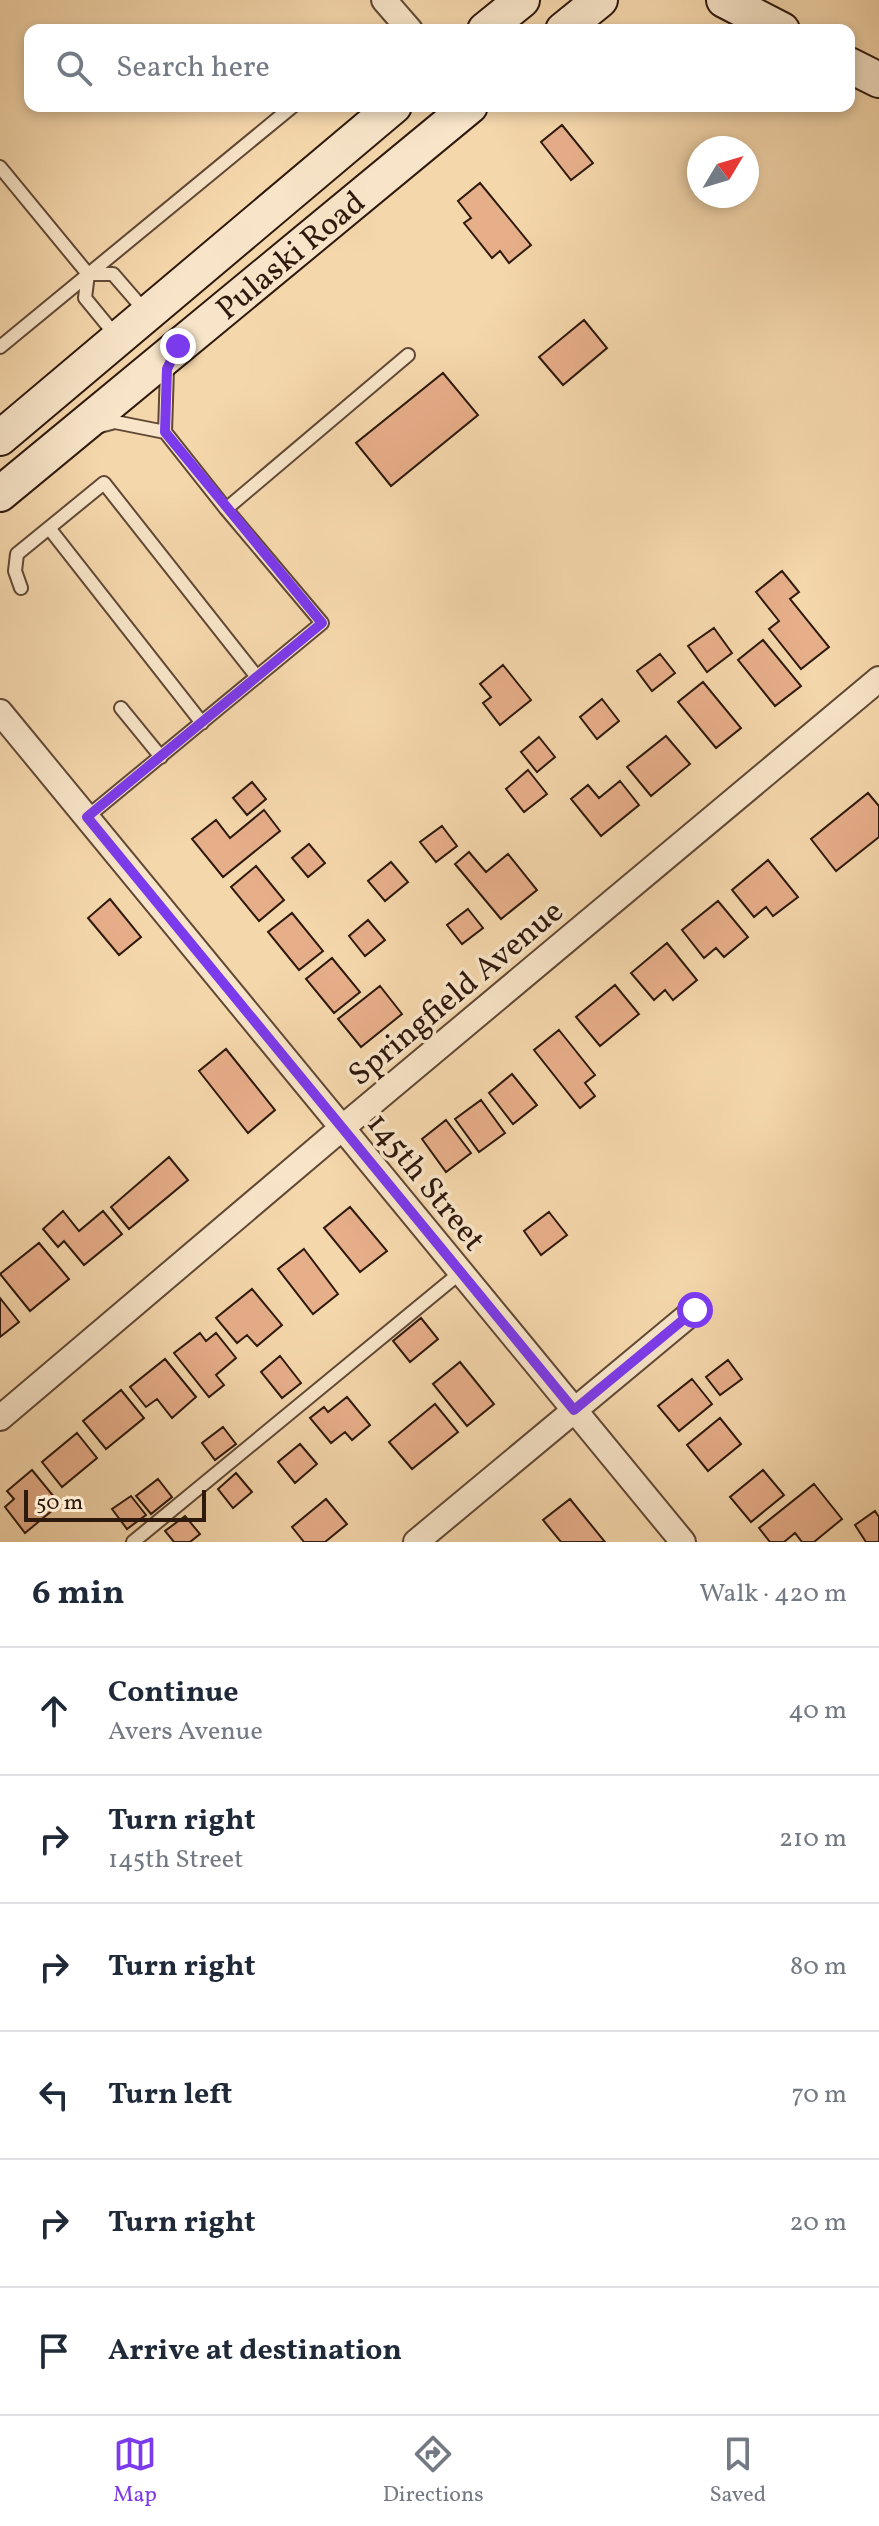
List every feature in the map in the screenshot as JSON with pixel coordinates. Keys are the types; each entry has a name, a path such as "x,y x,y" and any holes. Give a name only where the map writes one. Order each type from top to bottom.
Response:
{"main road":[{"path":"492,24 522,0"},
{"path":"570,24 600,0"},
{"path":"724,0 770,24"},
{"path":"855,68 879,80"},
{"name":"Pulaski Road","path":"0,438 387,112"},
{"name":"Pulaski Road","path":"0,494 463,112"}],"street":[{"path":"384,0 405,24"},
{"name":"Springfield Avenue","path":"0,1418 879,679"},
{"name":"145th Street","path":"1,714 683,1542"},
{"path":"416,1542 695,1310"}],"lane":[{"path":"0,347 286,112"},
{"path":"0,167 88,274 85,298 119,338"},
{"path":"88,274 113,274 147,314"},
{"path":"87,817 322,623 165,432 167,369 178,346"},
{"path":"226,509 408,355"},
{"path":"76,431 115,422 165,432"},
{"path":"21,588 15,571 17,554 104,483 257,677"},
{"path":"49,528 202,723"},
{"path":"121,708 161,757"},
{"path":"133,1542 461,1272"}],"building":[{"path":"562,125 593,163 571,180 541,142"},
{"path":"480,183 531,245 509,263 500,251 492,258 464,223 471,218 458,201"},
{"path":"584,320 607,348 563,385 539,357"},
{"path":"443,373 478,415 391,486 356,443"},
{"path":"782,571 799,592 790,599 829,647 801,669 769,629 779,621 756,592"},
{"path":"714,628 732,653 707,672 688,646"},
{"path":"763,640 801,686 775,706 738,660"},
{"path":"660,654 675,673 652,691 637,671"},
{"path":"503,665 531,700 500,725 483,703 491,697 480,684"},
{"path":"703,682 741,728 716,748 678,702"},
{"path":"602,699 619,721 597,739 580,717"},
{"path":"666,736 690,764 651,796 627,767"},
{"path":"539,737 555,757 537,772 521,752"},
{"path":"528,770 547,794 524,812 506,789"},
{"path":"620,781 639,805 601,836 571,799 588,785 599,798"},
{"path":"252,782 266,799 247,815 233,798"},
{"path":"868,793 879,806 879,837 836,871 811,839"},
{"path":"264,810 280,831 223,877 192,839 216,820 230,838"},
{"path":"442,826 457,846 436,862 420,842"},
{"path":"309,844 325,863 308,877 292,858"},
{"path":"469,852 486,872 508,854 537,890 501,919 455,864"},
{"path":"768,860 798,897 773,916 766,907 754,917 732,890"},
{"path":"391,862 408,882 385,901 368,881"},
{"path":"256,866 284,900 259,921 231,887"},
{"path":"110,899 141,937 119,955 88,918"},
{"path":"718,901 748,937 724,957 716,948 704,958 682,930"},
{"path":"468,909 483,928 462,944 447,925"},
{"path":"292,913 323,951 299,970 268,932"},
{"path":"368,920 385,940 365,956 349,936"},
{"path":"667,943 697,980 673,1000 665,990 654,1000 631,973"},
{"path":"332,958 360,992 334,1013 306,979"},
{"path":"615,985 639,1014 600,1046 576,1017"},
{"path":"380,986 402,1014 361,1047 338,1019"},
{"path":"559,1030 595,1075 585,1083 595,1096 580,1108 534,1050"},
{"path":"226,1049 275,1110 248,1133 199,1071"},
{"path":"512,1074 537,1105 513,1124 489,1093"},
{"path":"481,1100 505,1133 479,1152 455,1119"},
{"path":"446,1120 471,1153 446,1172 422,1139"},
{"path":"169,1157 188,1180 129,1229 111,1207"},
{"path":"350,1207 387,1251 360,1272 324,1228"},
{"path":"63,1211 79,1231 103,1211 122,1234 84,1265 64,1241 58,1247 43,1229"},
{"path":"549,1212 567,1235 541,1255 524,1231"},
{"path":"39,1243 69,1279 30,1311 0,1274"},
{"path":"304,1249 338,1294 313,1314 278,1269"},
{"path":"252,1289 282,1325 257,1346 247,1335 237,1343 216,1318"},
{"path":"0,1298 19,1322 0,1337"},
{"path":"421,1318 438,1339 410,1362 393,1341"},
{"path":"200,1333 206,1341 216,1333 236,1358 216,1375 224,1385 209,1397 174,1353"},
{"path":"280,1356 301,1383 282,1398 261,1372"},
{"path":"165,1359 196,1397 172,1418 157,1399 146,1407 130,1387"},
{"path":"728,1360 742,1379 720,1395 706,1377"},
{"path":"460,1362 494,1404 467,1426 433,1384"},
{"path":"692,1379 712,1404 679,1431 658,1406"},
{"path":"121,1390 144,1418 106,1449 83,1421"},
{"path":"347,1397 370,1425 352,1440 345,1432 331,1443 310,1418 324,1407 328,1412"},
{"path":"435,1404 458,1432 412,1469 389,1442"},
{"path":"720,1418 741,1444 708,1471 687,1445"},
{"path":"223,1427 236,1444 215,1460 202,1443"},
{"path":"77,1433 97,1458 62,1487 42,1462"},
{"path":"300,1444 317,1464 295,1483 278,1462"},
{"path":"32,1470 60,1504 25,1533 5,1507 14,1499 7,1491"},
{"path":"763,1470 784,1495 751,1522 730,1497"},
{"path":"236,1473 252,1492 233,1508 218,1489"},
{"path":"158,1479 172,1497 151,1514 136,1496"},
{"path":"814,1484 842,1519 814,1542 802,1542 795,1533 784,1542 770,1542 759,1528"},
{"path":"131,1496 146,1515 127,1529 112,1509"},
{"path":"326,1499 347,1524 325,1542 304,1542 292,1527"},
{"path":"570,1499 605,1542 561,1542 543,1520"},
{"path":"875,1511 879,1517 879,1542 866,1542 855,1525"},
{"path":"185,1516 200,1534 190,1542 174,1542 165,1531"}],"route":[{"path":"178,346 167,369 165,432 322,623 87,817 574,1410 695,1310"}]}
